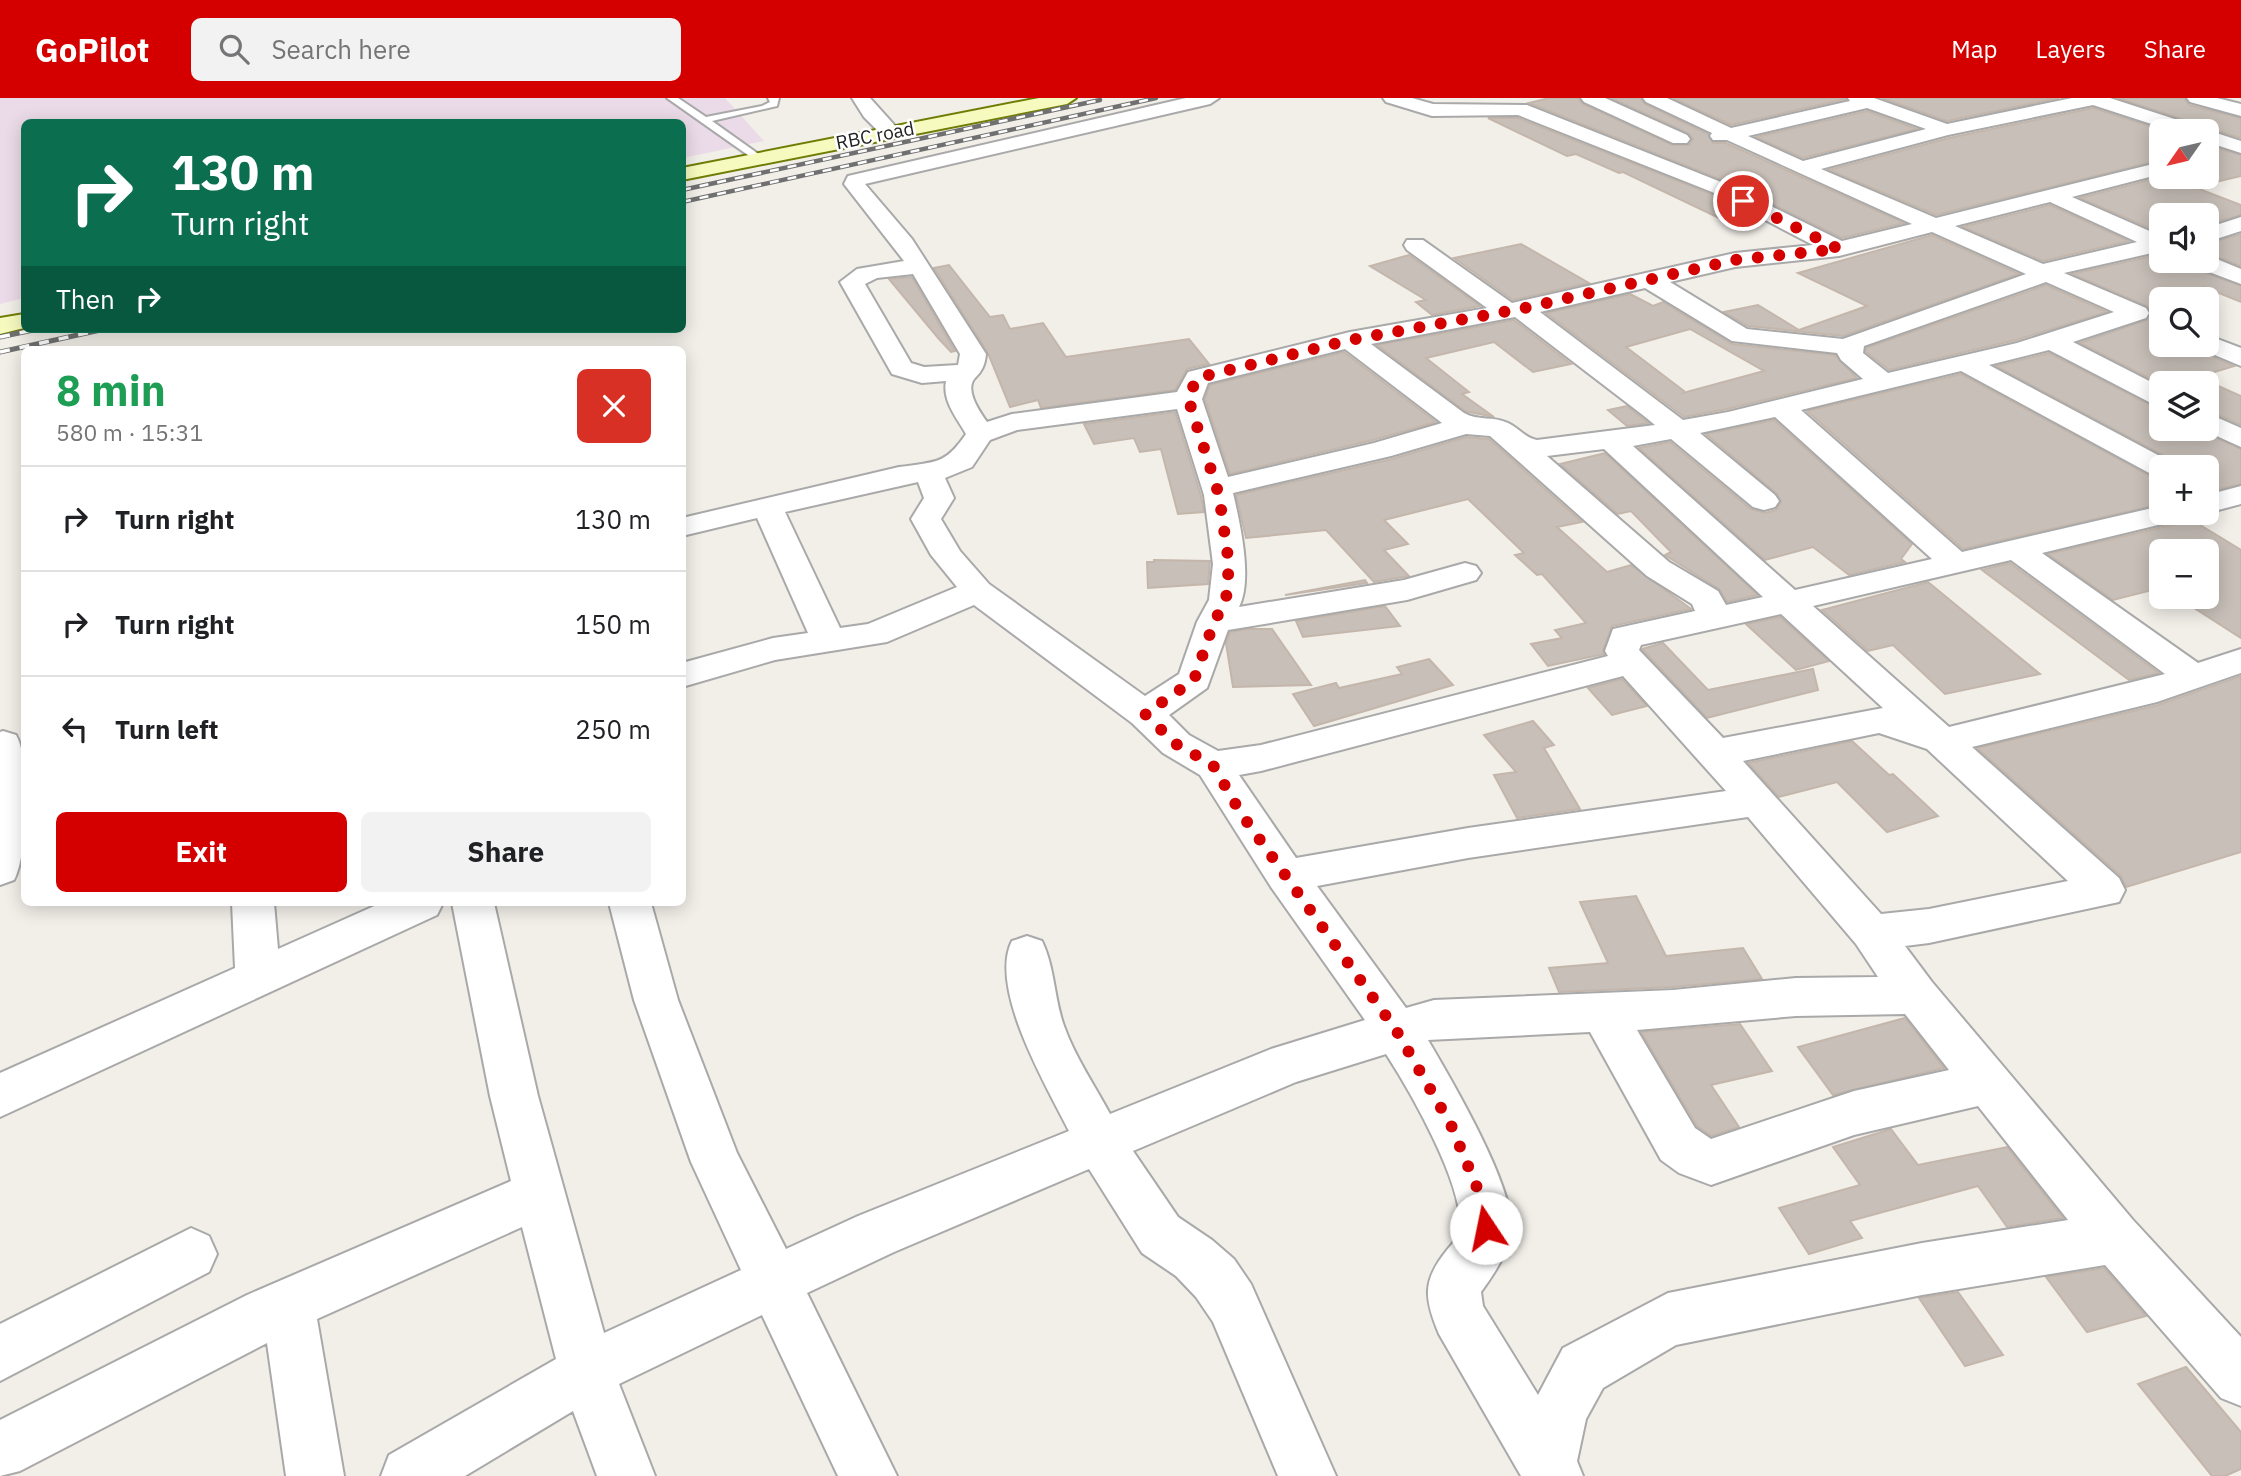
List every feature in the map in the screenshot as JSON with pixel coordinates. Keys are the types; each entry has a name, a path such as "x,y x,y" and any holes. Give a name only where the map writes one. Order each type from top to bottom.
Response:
{"street":[{"path":"861,98 871,113 890,132"},
{"name":"RBC road","path":"686,173 1068,98"},
{"path":"980,434 961,401 959,384 969,372 973,354 919,266 884,218 854,184 855,180 1210,98"},
{"path":"1392,98 1432,110 1520,109 1719,188 1839,249"},
{"path":"1590,98 1688,142"},
{"path":"1801,168 1947,130 2094,98 2156,119"},
{"path":"2196,98 2241,110"},
{"path":"1635,154 1811,117 1862,100 1947,130"},
{"path":"1662,103 1704,101"},
{"path":"1662,103 1801,168 2149,318"},
{"path":"2219,140 2241,147"},
{"path":"2219,153 2241,147"},
{"path":"1145,714 1194,680 1214,622 1226,600 1229,564 1217,488 1188,398 1197,378 1350,340 1513,310 1735,260 1839,249 2149,171"},
{"path":"2053,195 2149,239"},
{"path":"2219,231 2241,224"},
{"path":"1415,245 1513,310 1654,410 1764,501"},
{"path":"1648,279 1741,337 1850,347 1867,337 2045,273 2149,247"},
{"path":"919,266 869,274 852,282 901,368 922,375 969,372"},
{"path":"2219,268 2241,277"},
{"path":"1519,445 1537,449 1610,440 1782,407 2054,342 2137,313"},
{"path":"0,326 21,322"},
{"path":"1350,340 1465,425"},
{"path":"2054,342 2149,391"},
{"path":"1850,347 1850,355 1883,382"},
{"path":"2219,348 2241,358"},
{"path":"1964,362 2149,462"},
{"path":"686,526 928,472 962,461 980,434 1012,422 1188,398"},
{"path":"1782,407 1956,563"},
{"path":"1217,488 1381,450 1465,425 1498,429 1658,569 1706,598 1715,618"},
{"path":"2219,427 2241,439"},
{"path":"1610,440 2105,890 1929,926 1871,932"},
{"path":"928,472 939,498 926,519 947,555 977,591 1145,714 1176,744 1213,765 1240,812 1396,1030 1451,1125 1483,1202 1486,1228 1474,1260 1452,1284 1458,1315 1550,1470"},
{"path":"767,506 829,641"},
{"path":"2149,518 1625,637 1622,651 1871,932 1916,995 2115,1238 2241,1378"},
{"path":"2016,549 2194,678"},
{"path":"1214,622 1407,590 1465,573"},
{"path":"686,674 773,649 875,634 977,591"},
{"path":"1715,753 1880,720 1944,741 2157,690 2241,661"},
{"path":"1213,765 1261,758 1630,662"},
{"path":"0,869 14,801 9,742"},
{"path":"1286,876 1468,844 1756,800"},
{"path":"253,906 258,978"},
{"path":"0,1096 415,906"},
{"path":"474,906 514,1096 539,1194 587,1372 626,1476"},
{"path":"632,906 656,1000 716,1163 868,1476"},
{"path":"1027,954 1034,1002 1043,1032 1099,1141 1160,1235 1208,1271 1231,1303 1307,1476"},
{"path":"410,1476 609,1359 876,1234 1287,1064 1434,1019 1672,1009 1796,997 1916,995"},
{"path":"1603,1012 1678,1144 1696,1157 1711,1162 1854,1113 1988,1083"},
{"path":"0,1451 288,1304 539,1194"},
{"path":"1550,1470 1559,1412 1583,1368 1668,1320 1922,1269 2115,1238"},
{"path":"0,1353 191,1254"},
{"path":"288,1304 315,1476"}],"lane":[{"path":"671,98 759,158"},
{"path":"704,120 765,108 774,104 773,98"}],"shaded area":[{"path":"0,98 725,98 764,141 686,157 686,119 21,119 21,299 0,304"}],"building":[{"path":"1549,98 1578,98 1583,104 1672,145 1689,145 1693,139 1688,133 1611,98 1640,98 1645,104 1708,134 1713,143 1726,143 1904,223 1842,238 1727,182 1529,103"},
{"path":"1673,98 1845,98 1846,99 1731,125"},
{"path":"1882,98 2059,98 1947,121"},
{"path":"2118,98 2184,98 2189,105 2241,118 2241,138 2219,131 2219,119 2182,119"},
{"path":"2093,108 2149,126 2149,163 1936,215 1829,170 1949,138"},
{"path":"1867,111 1917,129 1803,158 1756,137"},
{"path":"1488,118 1518,118 1711,194 1747,213 1721,219 1623,172 1619,173 1576,154 1567,156"},
{"path":"2219,149 2241,155 2241,176 2219,181"},
{"path":"2149,180 2149,189 2199,189 2241,205 2241,215 2219,221 2219,203 2149,203 2149,228 2080,198"},
{"path":"2050,205 2129,241 2043,261 1963,227"},
{"path":"2241,234 2241,266 2219,258 2219,240"},
{"path":"1932,235 2019,274 1843,336 1748,326 1724,312 1758,305 1799,330 1867,306 1798,273"},
{"path":"1521,244 1589,283 1513,300 1454,258"},
{"path":"1409,255 1480,306 1432,315 1416,302 1426,300 1370,266"},
{"path":"2149,257 2149,273 2206,273 2241,286 2241,302 2219,293 2219,287 2149,287 2149,309 2072,274"},
{"path":"949,265 990,317 1003,315 1010,329 1043,323 1066,357 1189,339 1209,364 1187,369 1175,390 1041,408 1038,400 1010,407 988,353 934,268"},
{"path":"912,277 955,351 951,352 939,339 889,279"},
{"path":"2046,285 2107,312 2016,340 1889,370 1866,352 1866,348"},
{"path":"1630,294 1653,306 1663,302 1732,344 1835,355 1857,378 1684,417 1546,313","holes":["1690,329 1764,371 1683,393 1684,391 1626,347"]},
{"path":"2149,316 2149,357 2213,357 2234,366 2218,371 2149,371 2149,378 2080,343 2147,320"},
{"path":"1514,320 1571,364 1533,372 1494,342 1426,358 1469,392 1462,394 1494,417 1465,411 1377,345"},
{"path":"1344,352 1436,422 1230,474 1205,399 1210,385"},
{"path":"2049,353 2149,404 2149,441 2219,441 2219,439 2241,449 2241,484 2219,489 2219,455 2163,455 1996,366"},
{"path":"1961,374 2149,475 2149,507 1963,549 1807,411"},
{"path":"2219,386 2241,396 2241,425 2219,415"},
{"path":"1627,406 1649,423 1627,426 1608,410"},
{"path":"1175,412 1204,512 1178,514 1161,449 1140,452 1134,438 1094,444 1084,424"},
{"path":"1774,420 1912,544 1901,559 1905,562 1849,575 1813,547 1765,560 1639,448 1670,442 1751,509 1765,513 1776,510 1781,502 1777,494 1706,434"},
{"path":"1466,437 1489,439 1582,522 1557,527 1607,572 1631,565 1691,609 1612,626 1604,654 1548,666 1531,644 1562,638 1555,630 1586,623 1542,574 1537,575 1515,555 1524,553 1468,499 1384,520 1408,544 1384,550 1409,576 1374,582 1326,530 1246,538 1236,495 1392,459"},
{"path":"1605,453 1758,595 1727,602 1719,589 1665,555 1671,552 1631,511 1618,514 1560,464"},
{"path":"2171,525 2200,525 2241,550 2241,638 2196,609 2219,609 2219,539 2149,539 2149,591 2113,600 2048,554"},
{"path":"1210,561 1208,584 1148,588 1147,562"},
{"path":"2010,563 2159,673 2129,680 1982,570"},
{"path":"1365,580 1367,583 1285,595"},
{"path":"1928,582 2040,674 1945,694 1893,645 1868,651 1822,610"},
{"path":"1385,606 1400,626 1303,637 1296,621"},
{"path":"1780,617 1829,661 1796,670 1746,624"},
{"path":"1272,629 1311,685 1233,687 1226,643 1230,632"},
{"path":"1663,643 1708,690 1813,669 1818,690 1707,718 1642,649"},
{"path":"1429,659 1453,685 1314,726 1293,694 1336,683 1339,688 1402,674 1397,667"},
{"path":"2241,676 2241,852 2126,887 2121,876 1977,748 2158,705"},
{"path":"1622,679 1647,706 1612,715 1588,688"},
{"path":"1533,721 1554,745 1544,748 1580,809 1517,818 1494,775 1516,772 1484,735"},
{"path":"1852,741 1938,816 1887,832 1837,782 1779,797 1748,763"},
{"path":"1636,896 1666,956 1743,948 1762,979 1673,987 1559,992 1549,968 1608,963 1580,902"},
{"path":"1905,1018 1944,1068 1833,1095 1798,1047"},
{"path":"1740,1024 1772,1071 1711,1085 1739,1127 1711,1136 1697,1126 1641,1032"},
{"path":"1891,1129 1918,1165 2007,1147 2063,1218 2007,1227 1978,1186 1850,1221 1862,1238 1809,1254 1779,1208 1860,1185 1833,1147"},
{"path":"2104,1268 2146,1316 2087,1332 2046,1277"},
{"path":"1958,1292 2003,1355 1965,1366 1919,1298"},
{"path":"2186,1367 2241,1432 2241,1469 2225,1476 2212,1476 2138,1384"}],"railway":[{"path":"686,201 1156,98"},
{"path":"686,189 1100,100"},
{"path":"0,337 21,333"},
{"path":"27,346 87,333"},
{"path":"0,352 21,347"}],"route":[{"path":"1486,1228 1483,1202 1451,1125 1396,1030 1240,812 1213,765 1176,744 1145,714 1194,680 1214,622 1226,600 1229,564 1219,495 1188,398 1197,378 1350,340 1520,309 1735,260 1839,249 1743,201"}]}
